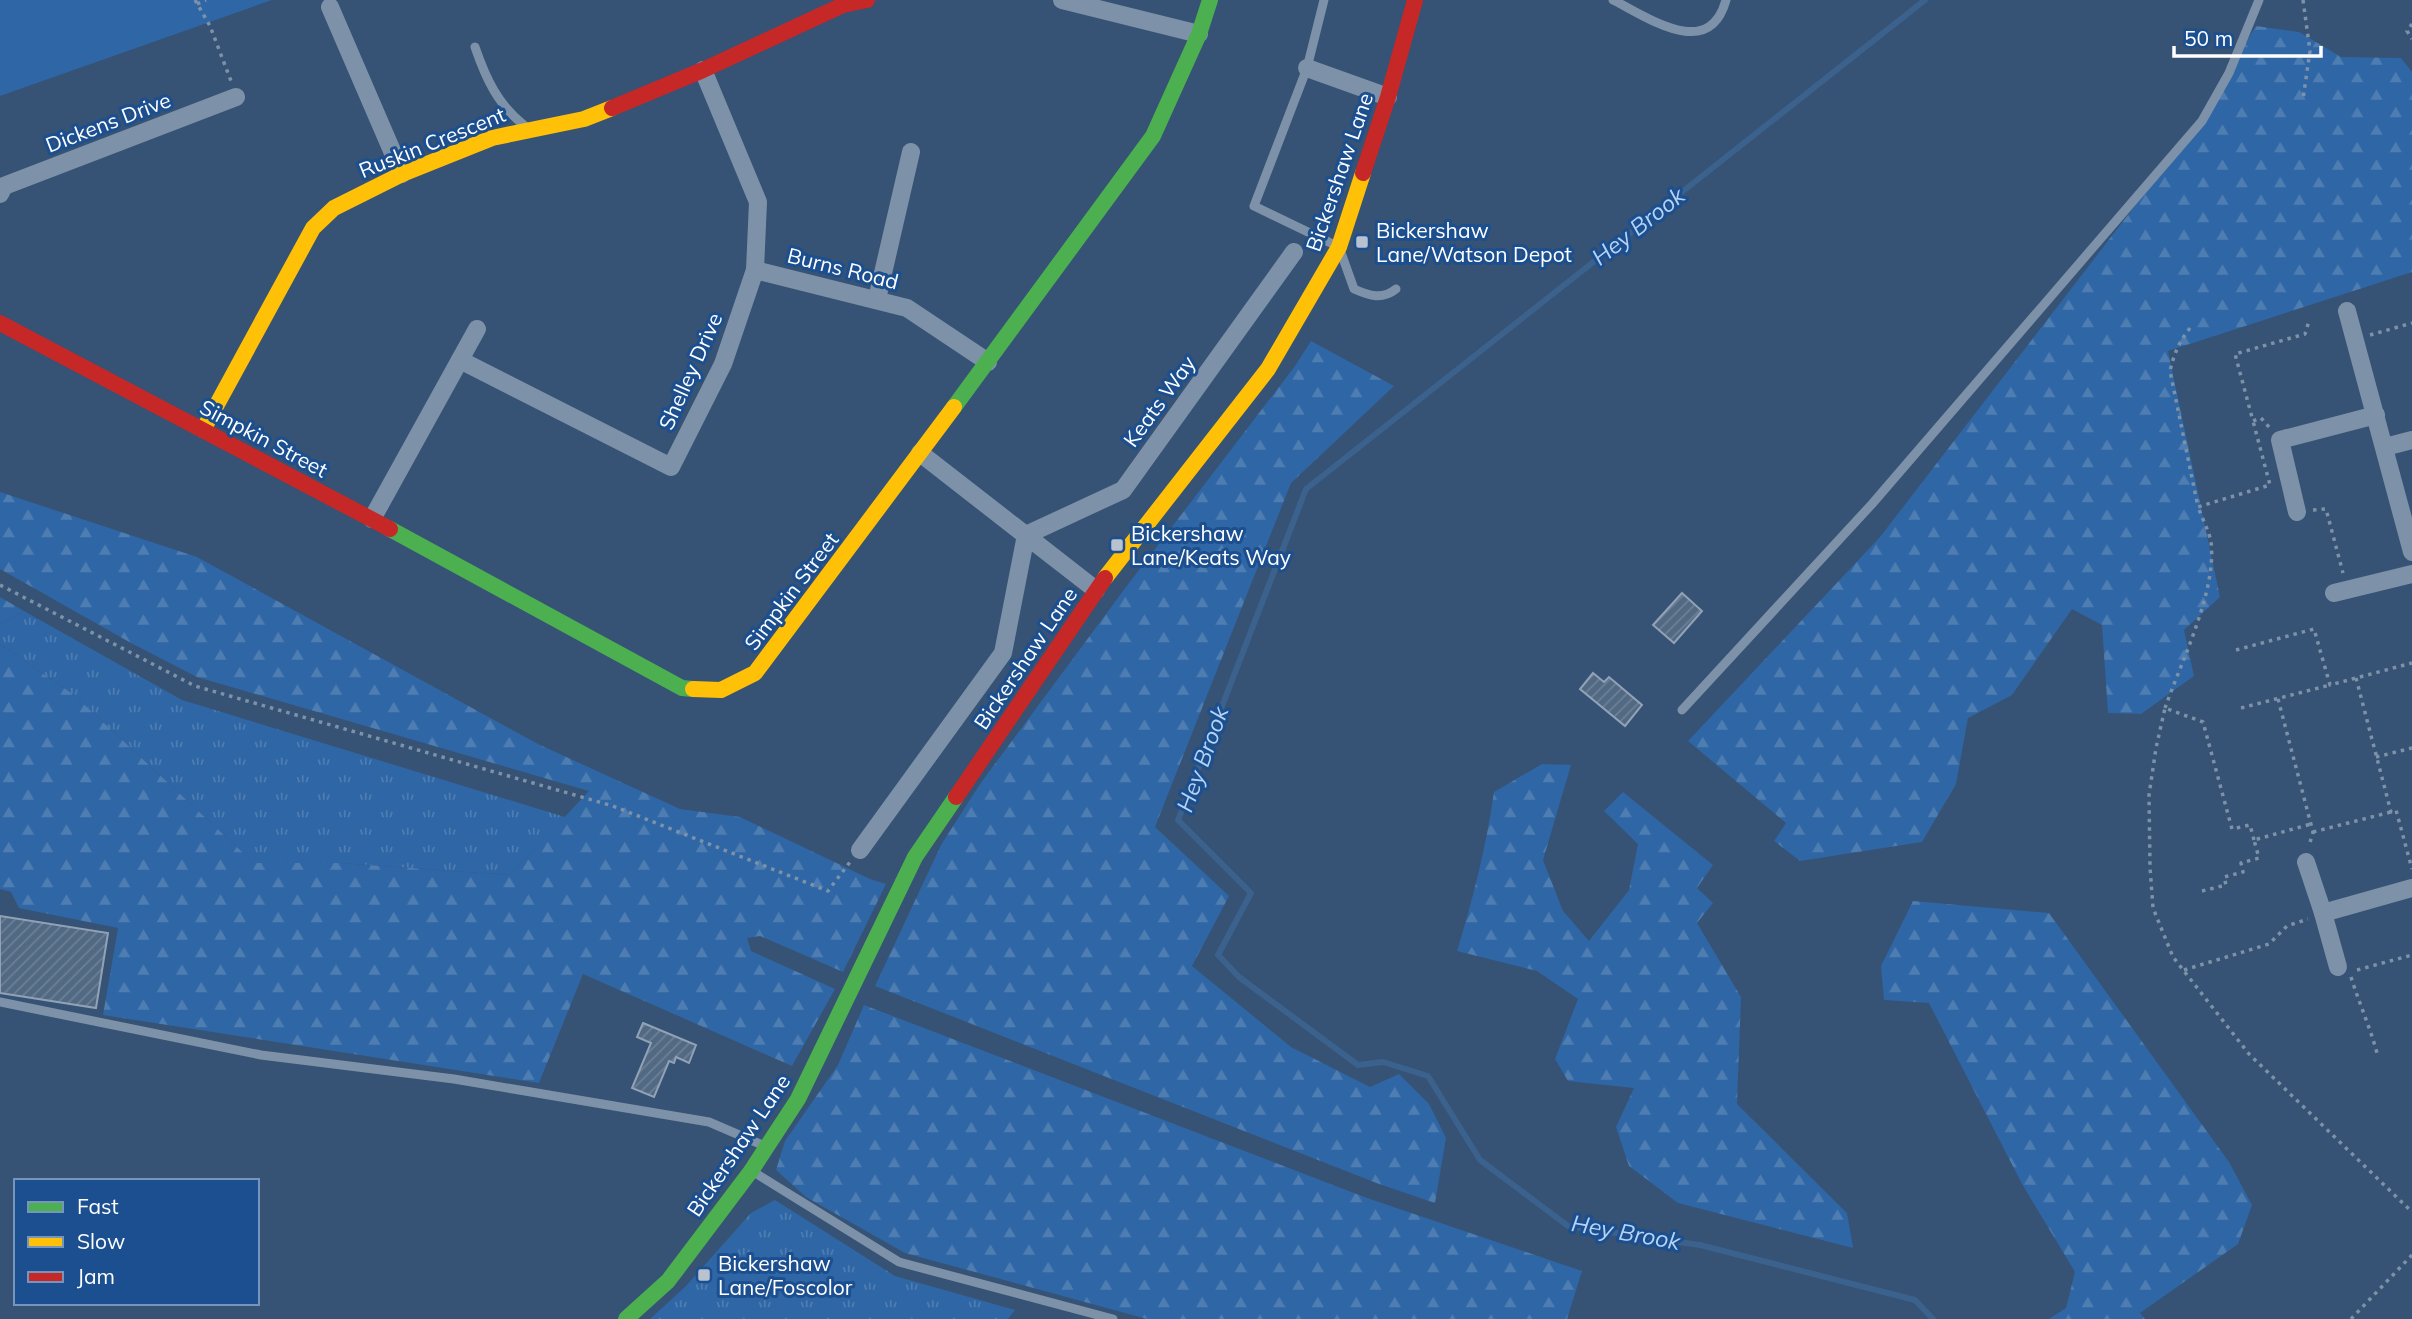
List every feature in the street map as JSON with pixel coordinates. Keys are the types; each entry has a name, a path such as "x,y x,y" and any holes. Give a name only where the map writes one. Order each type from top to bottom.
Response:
{"street":[{"name":"Ruskin Crescent","path":"203,430 313,228 334,208 402,174 492,138 584,119 703,70 844,5 867,0"},
{"path":"1062,0 1199,34"},
{"name":"Simpkin Street","path":"0,323 372,519 682,688 721,690 755,673 1153,136 1199,34 1210,0"},
{"name":"Bickershaw Lane","path":"626,1319 668,1281 751,1171 798,1099 915,857 1096,590 1268,369 1339,247 1388,97 1415,0"},
{"path":"330,7 402,174"},
{"path":"1307,68 1388,97"},
{"name":"Shelley Drive","path":"460,360 671,467 723,364 755,270 758,202 703,70"},
{"name":"Dickens Drive","path":"0,194 4,186 236,97"},
{"path":"877,299 911,152"},
{"name":"Keats Way","path":"1026,536 1123,490 1294,252"},
{"name":"Burns Road","path":"755,270 907,308 988,362"},
{"path":"2347,311 2412,552"},
{"path":"372,519 477,329"},
{"path":"2297,512 2280,440 2376,415"},
{"path":"2385,447 2412,440"},
{"path":"920,453 1096,590"},
{"path":"860,850 1003,653 1026,536"},
{"path":"2341,592 2412,574"},
{"path":"2306,862 2338,967"},
{"path":"2323,913 2412,888"}],"lane":[{"path":"1324,0 1307,68 1254,206 1339,247 1354,289 1371,297 1388,295 1396,289"},
{"path":"1613,0 1670,28 1698,33 1709,29 1721,14 1726,0"},
{"path":"1682,710 1872,505 2202,121 2229,73 2259,0"},
{"path":"475,47 499,101 529,129"},
{"path":"0,1002 261,1055 454,1079 709,1122 767,1147"},
{"path":"751,1171 899,1262 1113,1319"}],"path":[{"path":"206,0 196,2 210,26 236,97"},
{"path":"2303,0 2310,51 2303,99"},
{"path":"2412,24 2407,31 2412,39"},
{"path":"2198,507 2270,485 2235,354 2305,334 2309,321"},
{"path":"2355,339 2412,323"},
{"path":"2190,328 2180,340 2170,371 2198,507 2210,541 2211,569 2193,635 2165,708 2156,748 2149,795 2153,908 2173,957 2249,1054 2412,1212"},
{"path":"2253,421 2261,418 2280,440"},
{"path":"2297,512 2326,509 2341,592"},
{"path":"0,585 195,686 613,806 828,891 860,850"},
{"path":"2236,650 2314,629 2330,685"},
{"path":"2241,708 2412,663"},
{"path":"2356,678 2391,811"},
{"path":"2278,699 2313,832 2306,862"},
{"path":"2165,708 2203,722 2232,829 2250,825 2259,858 2241,863 2243,872 2224,877 2226,885 2202,891"},
{"path":"2376,757 2412,748"},
{"path":"2313,832 2396,810 2412,869"},
{"path":"2254,840 2311,824"},
{"path":"2184,971 2269,944 2287,926 2323,913"},
{"path":"2377,1053 2350,972 2412,955"},
{"path":"2351,1319 2412,1255"}],"green space":[{"path":"0,0 272,0 0,96"},
{"path":"2256,26 2299,32 2341,57 2401,58 2412,72 2412,272 2168,351 2220,597 2184,630 2194,676 2141,714 2108,713 2102,625 2072,609 2012,695 1968,718 1956,784 1922,842 1800,861 1774,841 1786,823 1688,741 1880,537 2188,137"},
{"path":"1311,341 1394,386 1291,483 1155,827 1229,896 1192,966 1291,1047 1370,1087 1399,1074 1429,1104 1446,1138 1435,1203 1379,1184 875,986 941,845 980,784 1295,366"},
{"path":"0,492 197,557 538,744 680,809 740,817 870,879 886,884 843,972 760,936 747,938 751,951 835,989 792,1066 583,974 539,1083 103,1015 118,928 19,908 11,892 0,889 0,644 74,695 254,863 340,863 510,875 589,791 197,677 0,569"},
{"path":"0,597 24,611 0,624"},
{"path":"24,611 182,700 565,817 510,875 340,863 254,863 74,695 0,644 0,624"},
{"path":"1542,764 1571,765 1543,860 1563,911 1589,941 1629,890 1638,844 1604,811 1623,792 1713,865 1697,888 1713,903 1697,923 1741,997 1737,1104 1847,1213 1853,1248 1678,1203 1629,1166 1616,1127 1634,1088 1568,1081 1555,1059 1578,999 1537,971 1457,951 1478,873 1494,792"},
{"path":"1913,901 2049,913 2229,1162 2252,1205 2238,1244 2140,1313 2145,1319 2049,1319 2066,1308 2075,1272 2022,1184 1929,1003 1884,1000 1881,966"},
{"path":"864,1005 1367,1198 1582,1271 1567,1319 1147,1319 905,1253 806,1197 776,1170 785,1141 838,1065"},
{"path":"775,1200 895,1276 1015,1310 1008,1319 650,1319 686,1286 751,1213"}],"building":[{"path":"1682,593 1702,611 1674,643 1653,625"},
{"path":"1593,673 1604,682 1609,677 1642,705 1625,726 1580,689"},
{"path":"0,916 108,933 96,1008 0,993"},
{"path":"643,1023 696,1045 689,1063 676,1057 674,1063 669,1061 654,1097 632,1088 651,1043 637,1037"}],"waterway":[{"name":"Hey Brook","path":"1925,0 1306,489 1178,820 1251,893 1218,955 1239,977 1358,1065 1383,1062 1428,1076 1480,1160 1568,1226 1700,1245 1915,1300 1933,1319"}],"traffic: fast":[{"path":"954,407 1153,136 1199,34 1210,0"},
{"path":"390,529 682,688 693,689"},
{"path":"626,1319 668,1281 751,1171 798,1099 915,857 956,797"}],"traffic: slow":[{"path":"203,430 313,228 334,208 402,174 492,138 584,119 612,108"},
{"path":"1105,578 1268,369 1339,247 1363,173"},
{"path":"693,689 721,690 755,673 954,407"}],"traffic: jam":[{"path":"612,108 703,70 843,5 867,0"},
{"path":"1363,173 1415,0"},
{"path":"0,323 390,529"},
{"path":"956,797 1105,578"}],"place":[{"name":"Bickershaw Lane/Watson Depot","path":"1362,242"},
{"name":"Bickershaw Lane/Keats Way","path":"1117,545"},
{"name":"Bickershaw Lane/Foscolor","path":"704,1275"}]}
